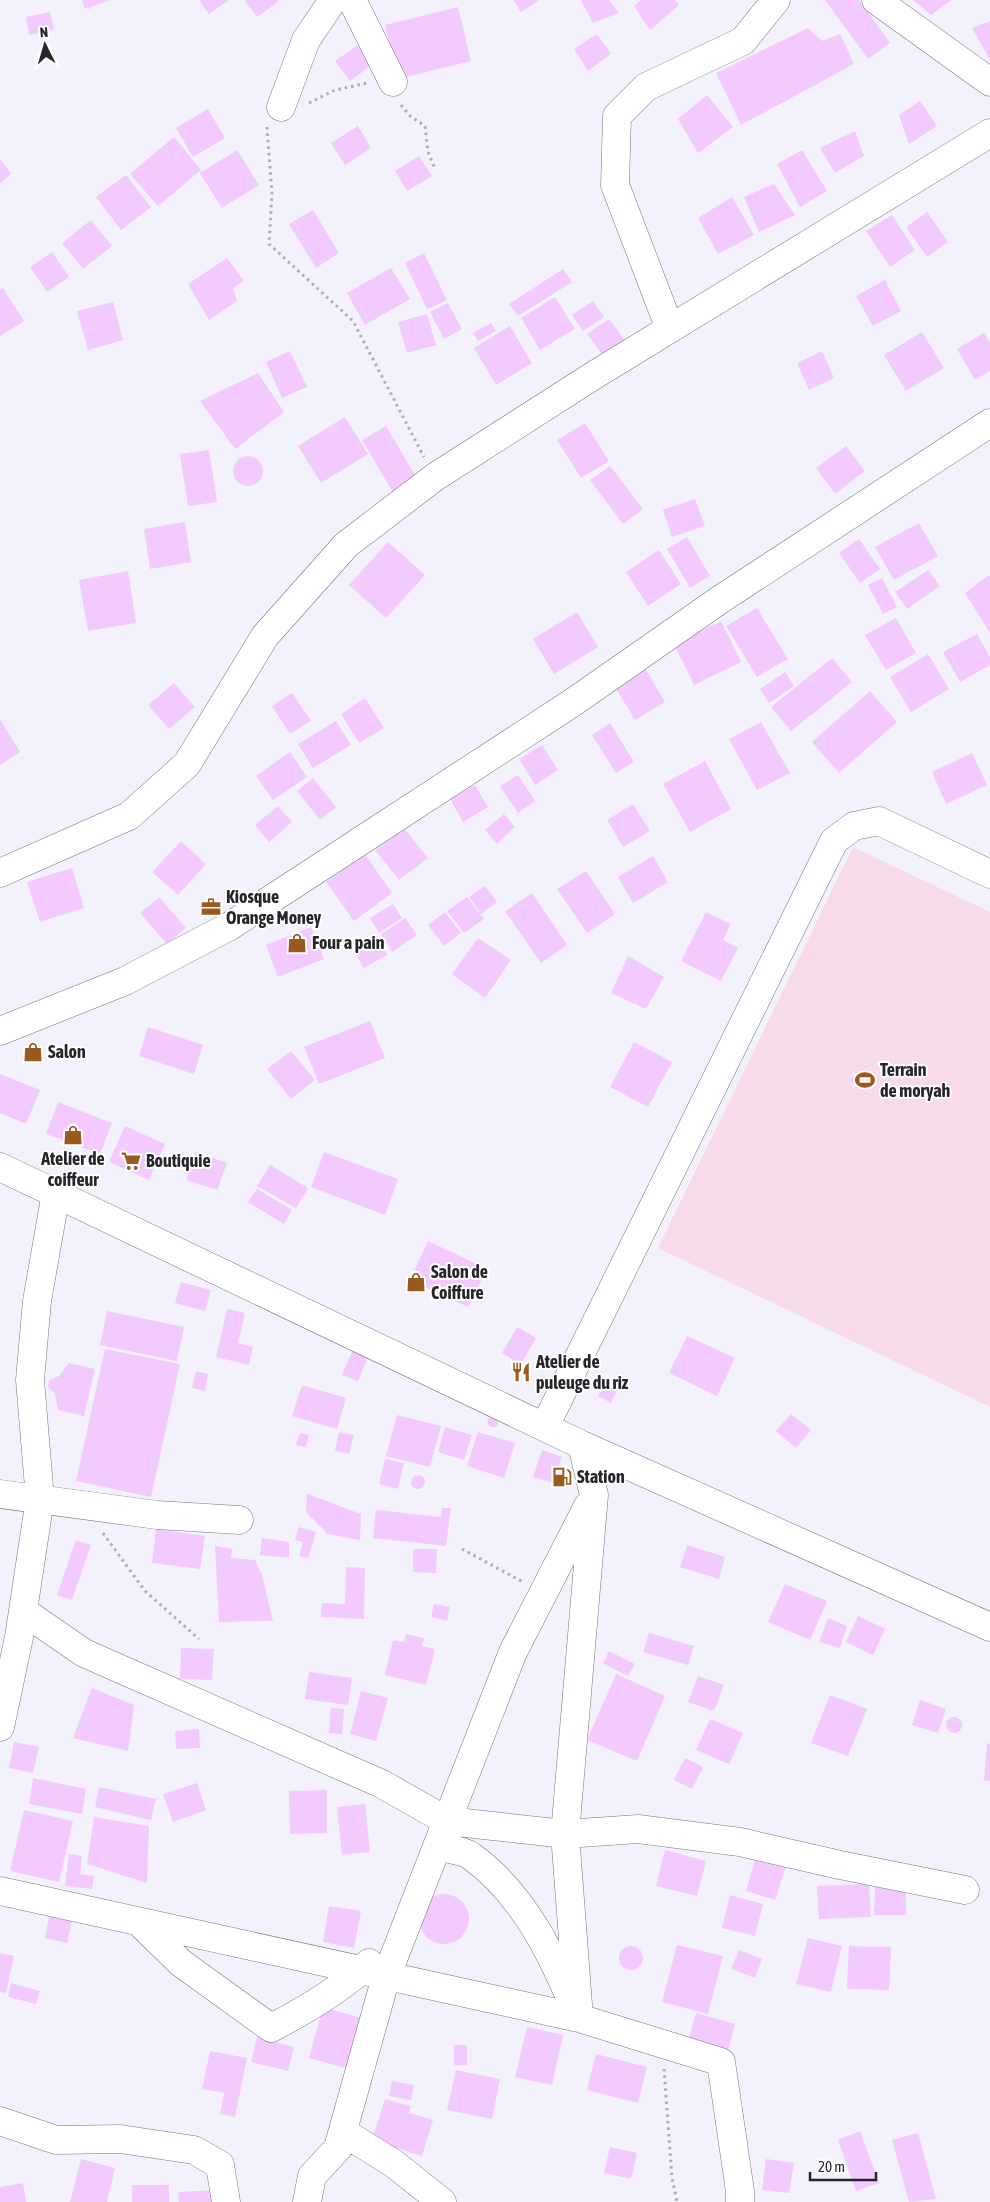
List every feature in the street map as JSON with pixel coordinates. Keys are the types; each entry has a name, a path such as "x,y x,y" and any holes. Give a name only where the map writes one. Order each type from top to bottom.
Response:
{"street":[{"path":"280,107 306,40 333,0"},
{"path":"352,0 393,82"},
{"path":"670,329 615,185 617,116 646,87 743,41 776,0"},
{"path":"876,0 990,82"},
{"path":"0,873 129,816 187,764 265,636 346,545 435,477 670,329 990,133"},
{"path":"0,1031 125,981 230,926 572,704 721,599 990,423"},
{"path":"545,1426 834,841 854,826 879,821 990,874"},
{"path":"0,1168 582,1445 990,1627"},
{"path":"0,1727 10,1635 23,1610 40,1499 30,1380 37,1301 56,1194"},
{"path":"579,2018 565,1834 594,1495 582,1445"},
{"path":"0,1494 157,1515 239,1520"},
{"path":"138,1922 181,1963 272,2028 373,1974 404,1932 512,1652 594,1495"},
{"path":"23,1610 84,1653 382,1784 469,1855 514,1895 556,1963 579,2018"},
{"path":"442,1834 565,1834 638,1829 740,1842 840,1865 965,1890"},
{"path":"0,1891 579,2018 721,2062 740,2202"},
{"path":"307,2202 312,2176 338,2148 343,2132 373,1974"},
{"path":"0,2120 56,2140 120,2139 194,2150 220,2165 226,2202"},
{"path":"343,2132 393,2163 442,2202"}],"path":[{"path":"435,169 428,152 425,126 402,108 393,82 362,83 335,90 299,107 280,107 266,115 272,194 269,244 353,321 435,477"},
{"path":"95,1507 96,1523 145,1591 199,1639"},
{"path":"462,1549 543,1593"},
{"path":"663,2044 672,2178 677,2202"}],"shaded area":[{"name":"Terrain de moryah","path":"853,847 990,912 990,1407 658,1248"}],"building":[{"path":"82,0 110,0 85,9"},
{"path":"199,0 229,0 209,14"},
{"path":"244,0 277,0 278,2 257,17"},
{"path":"513,0 539,0 521,12"},
{"path":"581,0 609,0 619,13 593,23"},
{"path":"641,0 675,0 679,5 650,30 634,6"},
{"path":"825,0 859,0 890,43 868,59"},
{"path":"913,0 951,0 931,15"},
{"path":"458,7 471,61 398,79 385,25"},
{"path":"50,12 54,29 29,35 26,17"},
{"path":"990,21 990,60 972,28"},
{"path":"808,28 822,41 840,34 854,64 741,125 716,73"},
{"path":"597,34 611,54 588,71 574,49"},
{"path":"359,44 373,64 350,81 335,61"},
{"path":"707,95 733,127 698,153 678,119"},
{"path":"920,101 937,126 909,144 899,115"},
{"path":"208,109 225,138 193,157 176,128"},
{"path":"358,126 371,148 345,165 331,143"},
{"path":"855,131 864,156 835,173 820,148"},
{"path":"174,137 201,170 158,206 130,174"},
{"path":"237,150 259,185 222,208 200,173"},
{"path":"802,150 827,191 800,207 777,164"},
{"path":"419,156 432,176 407,191 395,171"},
{"path":"0,159 11,174 0,183"},
{"path":"126,175 151,207 121,230 96,197"},
{"path":"774,184 795,215 759,232 744,197"},
{"path":"732,197 754,235 718,254 698,218"},
{"path":"313,210 339,253 316,268 289,224"},
{"path":"927,212 948,242 927,257 906,227"},
{"path":"892,215 915,250 890,267 866,231"},
{"path":"91,220 112,246 83,269 62,243"},
{"path":"52,252 69,277 47,292 30,267"},
{"path":"424,253 447,300 427,309 405,263"},
{"path":"227,258 244,281 233,288 237,301 209,320 188,284"},
{"path":"391,268 410,299 365,325 347,293"},
{"path":"563,269 572,282 518,316 509,304"},
{"path":"885,280 901,311 873,326 856,296"},
{"path":"3,288 24,321 0,336 0,290"},
{"path":"555,297 575,329 540,350 521,318"},
{"path":"593,301 604,317 583,331 572,315"},
{"path":"113,302 123,340 88,350 77,311"},
{"path":"448,303 462,329 444,339 430,312"},
{"path":"427,314 436,345 407,353 398,322"},
{"path":"609,319 628,344 606,360 587,334"},
{"path":"491,323 496,331 478,341 473,333"},
{"path":"510,326 532,363 496,385 474,348"},
{"path":"922,332 944,368 906,391 884,355"},
{"path":"984,333 990,343 990,371 975,380 957,349"},
{"path":"290,351 307,387 282,398 266,362"},
{"path":"822,351 834,378 809,390 797,363"},
{"path":"258,373 284,412 235,449 200,401"},
{"path":"345,417 368,454 321,483 298,446"},
{"path":"585,423 609,461 581,478 557,440"},
{"path":"386,426 418,480 394,494 362,440"},
{"path":"846,446 865,471 835,494 816,468"},
{"path":"209,450 217,502 188,506 180,454"},
{"path":"248,456 259,460 263,471 259,482 248,486 237,482 233,471 237,460"},
{"path":"610,466 643,509 623,524 590,480"},
{"path":"695,499 705,526 672,537 663,510"},
{"path":"185,522 191,562 150,569 144,529"},
{"path":"919,523 938,556 894,580 875,547"},
{"path":"687,537 710,576 690,588 667,549"},
{"path":"859,539 880,569 860,583 839,553"},
{"path":"388,542 425,575 386,618 349,585"},
{"path":"659,550 681,584 648,606 626,572"},
{"path":"928,570 940,586 907,609 895,592"},
{"path":"128,571 136,623 88,631 79,580"},
{"path":"989,575 990,578 990,633 965,593"},
{"path":"882,578 897,607 883,614 868,585"},
{"path":"757,608 788,659 757,677 726,626"},
{"path":"577,612 598,647 554,674 533,639"},
{"path":"896,618 916,653 886,670 865,635"},
{"path":"721,621 741,662 694,685 674,644"},
{"path":"977,634 990,657 990,665 960,682 943,652"},
{"path":"928,654 949,689 911,712 890,677"},
{"path":"832,658 852,682 791,731 771,707"},
{"path":"645,668 665,702 635,720 615,687"},
{"path":"785,672 794,686 769,703 760,689"},
{"path":"174,683 195,707 169,729 148,705"},
{"path":"870,691 897,722 839,773 812,742"},
{"path":"292,693 311,721 290,734 272,706"},
{"path":"365,698 384,728 359,743 341,714"},
{"path":"0,719 20,752 0,765"},
{"path":"336,721 351,745 313,768 298,744"},
{"path":"761,722 790,773 757,790 729,739"},
{"path":"610,723 634,762 616,773 592,735"},
{"path":"542,745 558,770 535,785 519,759"},
{"path":"290,752 307,777 273,800 256,776"},
{"path":"972,753 987,785 946,804 932,772"},
{"path":"705,761 731,809 690,832 663,784"},
{"path":"518,775 535,801 518,813 500,786"},
{"path":"313,778 336,807 320,820 297,791"},
{"path":"475,785 488,807 463,822 450,799"},
{"path":"633,804 650,831 623,847 607,820"},
{"path":"278,806 292,822 269,842 255,825"},
{"path":"504,814 515,827 497,844 485,830"},
{"path":"404,828 428,858 399,880 375,850"},
{"path":"181,841 206,864 178,895 152,872"},
{"path":"365,854 392,893 354,921 326,882"},
{"path":"653,856 668,882 633,903 618,877"},
{"path":"72,868 84,908 40,922 27,882"},
{"path":"586,871 615,914 587,933 557,889"},
{"path":"485,886 497,902 481,914 469,897"},
{"path":"532,893 567,945 541,963 505,911"},
{"path":"159,897 186,928 167,944 140,913"},
{"path":"467,897 484,919 464,933 447,911"},
{"path":"393,904 402,918 379,933 370,918"},
{"path":"445,912 461,933 444,946 428,925"},
{"path":"706,912 731,924 723,940 738,948 721,981 681,961"},
{"path":"405,918 417,935 392,952 381,934"},
{"path":"311,927 324,959 278,977 266,945"},
{"path":"478,938 511,960 485,998 452,974"},
{"path":"379,940 387,955 364,968 355,953"},
{"path":"628,956 664,977 646,1009 611,993"},
{"path":"370,1021 385,1058 319,1084 304,1047"},
{"path":"148,1027 203,1045 194,1074 139,1056"},
{"path":"634,1042 672,1062 648,1107 610,1087"},
{"path":"291,1051 315,1080 291,1099 267,1069"},
{"path":"0,1074 40,1090 26,1124 0,1113"},
{"path":"58,1102 112,1123 100,1154 46,1134"},
{"path":"125,1126 165,1144 149,1180 109,1162"},
{"path":"196,1152 227,1163 217,1190 186,1180"},
{"path":"324,1152 398,1179 385,1215 311,1187"},
{"path":"270,1165 308,1188 296,1208 257,1186"},
{"path":"257,1189 292,1210 284,1224 248,1202"},
{"path":"428,1241 487,1269 468,1307 410,1280"},
{"path":"181,1282 211,1290 205,1311 175,1303"},
{"path":"227,1309 245,1313 238,1343 253,1347 249,1365 216,1357"},
{"path":"107,1311 184,1327 177,1361 100,1345"},
{"path":"517,1327 536,1338 521,1364 502,1353"},
{"path":"687,1336 735,1358 717,1396 669,1373"},
{"path":"354,1347 369,1354 358,1381 342,1375"},
{"path":"105,1349 180,1364 151,1497 76,1481"},
{"path":"69,1363 95,1369 84,1416 58,1410 55,1394 48,1387 49,1380 59,1376"},
{"path":"196,1371 208,1374 205,1391 192,1388"},
{"path":"605,1382 618,1388 611,1403 598,1396"},
{"path":"302,1385 346,1398 337,1429 292,1416"},
{"path":"791,1414 811,1430 796,1448 776,1431"},
{"path":"397,1415 441,1426 430,1467 386,1456"},
{"path":"491,1417 495,1417 498,1422 497,1426 491,1427 488,1424 488,1420"},
{"path":"445,1427 472,1435 464,1460 438,1452"},
{"path":"339,1432 354,1435 349,1454 335,1451"},
{"path":"478,1432 515,1443 504,1478 467,1466"},
{"path":"300,1433 309,1435 306,1447 296,1445"},
{"path":"542,1450 562,1457 553,1483 533,1477"},
{"path":"385,1459 404,1463 398,1489 379,1484"},
{"path":"418,1475 423,1477 425,1482 423,1487 418,1489 413,1487 411,1482 413,1477"},
{"path":"307,1494 361,1514 360,1540 328,1534 306,1512"},
{"path":"442,1508 451,1508 446,1546 373,1538 376,1510 441,1517"},
{"path":"299,1527 316,1532 308,1558 299,1556 303,1542 295,1540"},
{"path":"156,1529 205,1536 200,1569 152,1563"},
{"path":"262,1538 289,1542 289,1558 260,1555"},
{"path":"76,1540 91,1545 72,1600 57,1595"},
{"path":"687,1545 725,1557 719,1579 680,1567"},
{"path":"215,1546 232,1549 231,1558 255,1560 262,1575 273,1621 219,1622"},
{"path":"413,1549 437,1549 436,1573 413,1572"},
{"path":"346,1567 365,1568 364,1619 321,1617 322,1603 345,1604"},
{"path":"785,1584 827,1601 810,1640 768,1622"},
{"path":"434,1604 450,1607 447,1621 431,1617"},
{"path":"858,1616 885,1629 873,1655 846,1642"},
{"path":"828,1618 847,1626 840,1648 819,1642"},
{"path":"649,1633 694,1646 688,1665 643,1652"},
{"path":"406,1634 424,1638 422,1646 435,1649 426,1685 385,1675 393,1640 404,1642"},
{"path":"181,1648 214,1649 212,1680 180,1679"},
{"path":"609,1651 635,1664 628,1676 603,1663"},
{"path":"309,1672 352,1678 348,1705 305,1699"},
{"path":"616,1674 665,1696 637,1761 587,1740"},
{"path":"698,1676 724,1685 714,1711 688,1702"},
{"path":"92,1688 134,1705 128,1751 73,1738"},
{"path":"361,1691 388,1698 376,1741 350,1734"},
{"path":"830,1695 867,1709 848,1756 811,1743"},
{"path":"920,1700 946,1709 938,1733 912,1725"},
{"path":"331,1708 344,1709 342,1734 329,1733"},
{"path":"954,1717 962,1725 954,1733 946,1725"},
{"path":"710,1719 743,1733 729,1764 696,1750"},
{"path":"199,1729 200,1748 176,1749 175,1731"},
{"path":"14,1742 39,1747 33,1773 9,1768"},
{"path":"987,1743 990,1744 990,1781 984,1780"},
{"path":"685,1758 703,1767 692,1789 674,1780"},
{"path":"33,1778 86,1789 82,1814 29,1804"},
{"path":"197,1783 206,1810 173,1822 163,1794"},
{"path":"99,1787 156,1799 151,1820 95,1807"},
{"path":"327,1790 327,1833 290,1834 289,1791"},
{"path":"365,1804 370,1852 342,1855 337,1807"},
{"path":"24,1810 73,1821 59,1882 10,1871"},
{"path":"94,1817 149,1826 147,1883 87,1864"},
{"path":"665,1850 706,1861 697,1896 656,1886"},
{"path":"758,1851 788,1860 775,1900 746,1891"},
{"path":"69,1854 82,1856 80,1874 94,1876 92,1889 65,1886"},
{"path":"869,1884 871,1917 819,1919 817,1886"},
{"path":"875,1885 906,1886 906,1915 874,1915"},
{"path":"439,1894 449,1894 462,1901 469,1914 469,1924 462,1937 449,1944 439,1944 430,1940 423,1933 419,1924 419,1914 423,1905 430,1898"},
{"path":"730,1895 763,1904 755,1936 722,1928"},
{"path":"329,1906 361,1911 354,1948 323,1942"},
{"path":"50,1911 73,1915 67,1943 45,1938"},
{"path":"808,1938 842,1946 831,1992 796,1984"},
{"path":"677,1945 723,1956 708,2014 662,2002"},
{"path":"631,1946 640,1949 643,1958 640,1967 631,1970 622,1967 619,1958 622,1949"},
{"path":"849,1946 891,1947 889,1990 847,1989"},
{"path":"739,1950 762,1959 755,1978 731,1969"},
{"path":"0,1953 14,1956 6,1993 0,1992"},
{"path":"11,1983 40,1991 36,2004 8,1997"},
{"path":"323,2007 361,2018 346,2068 309,2058"},
{"path":"696,2013 735,2024 728,2051 688,2041"},
{"path":"527,2027 563,2035 552,2085 515,2077"},
{"path":"257,2037 294,2047 288,2071 251,2062"},
{"path":"454,2045 467,2045 467,2065 454,2065"},
{"path":"210,2051 247,2058 235,2117 220,2114 224,2093 202,2089"},
{"path":"596,2054 647,2067 638,2103 587,2090"},
{"path":"456,2070 500,2079 492,2119 447,2110"},
{"path":"392,2081 414,2085 411,2100 389,2096"},
{"path":"385,2099 411,2106 409,2113 433,2120 422,2156 372,2140"},
{"path":"860,2131 879,2183 856,2191 838,2140"},
{"path":"918,2133 936,2199 909,2202 892,2140"},
{"path":"610,2147 637,2153 631,2179 604,2173"},
{"path":"81,2159 115,2168 107,2202 70,2202"},
{"path":"766,2159 794,2163 789,2193 762,2190"},
{"path":"23,2183 26,2202 0,2202 0,2187"},
{"path":"132,2185 169,2185 169,2202 132,2202"},
{"path":"215,2190 216,2202 179,2202 178,2192"}],"place":[{"name":"Kiosque Orange Money","path":"211,907"},
{"name":"Four a pain","path":"297,943"},
{"name":"Salon","path":"33,1052"},
{"name":"Terrain de moryah","path":"865,1080"},
{"name":"Atelier de coiffeur","path":"73,1135"},
{"name":"Boutiquie","path":"131,1161"},
{"name":"Salon de Coiffure","path":"416,1282"},
{"name":"Atelier de puleuge du riz","path":"521,1372"},
{"name":"Station","path":"562,1477"}]}
